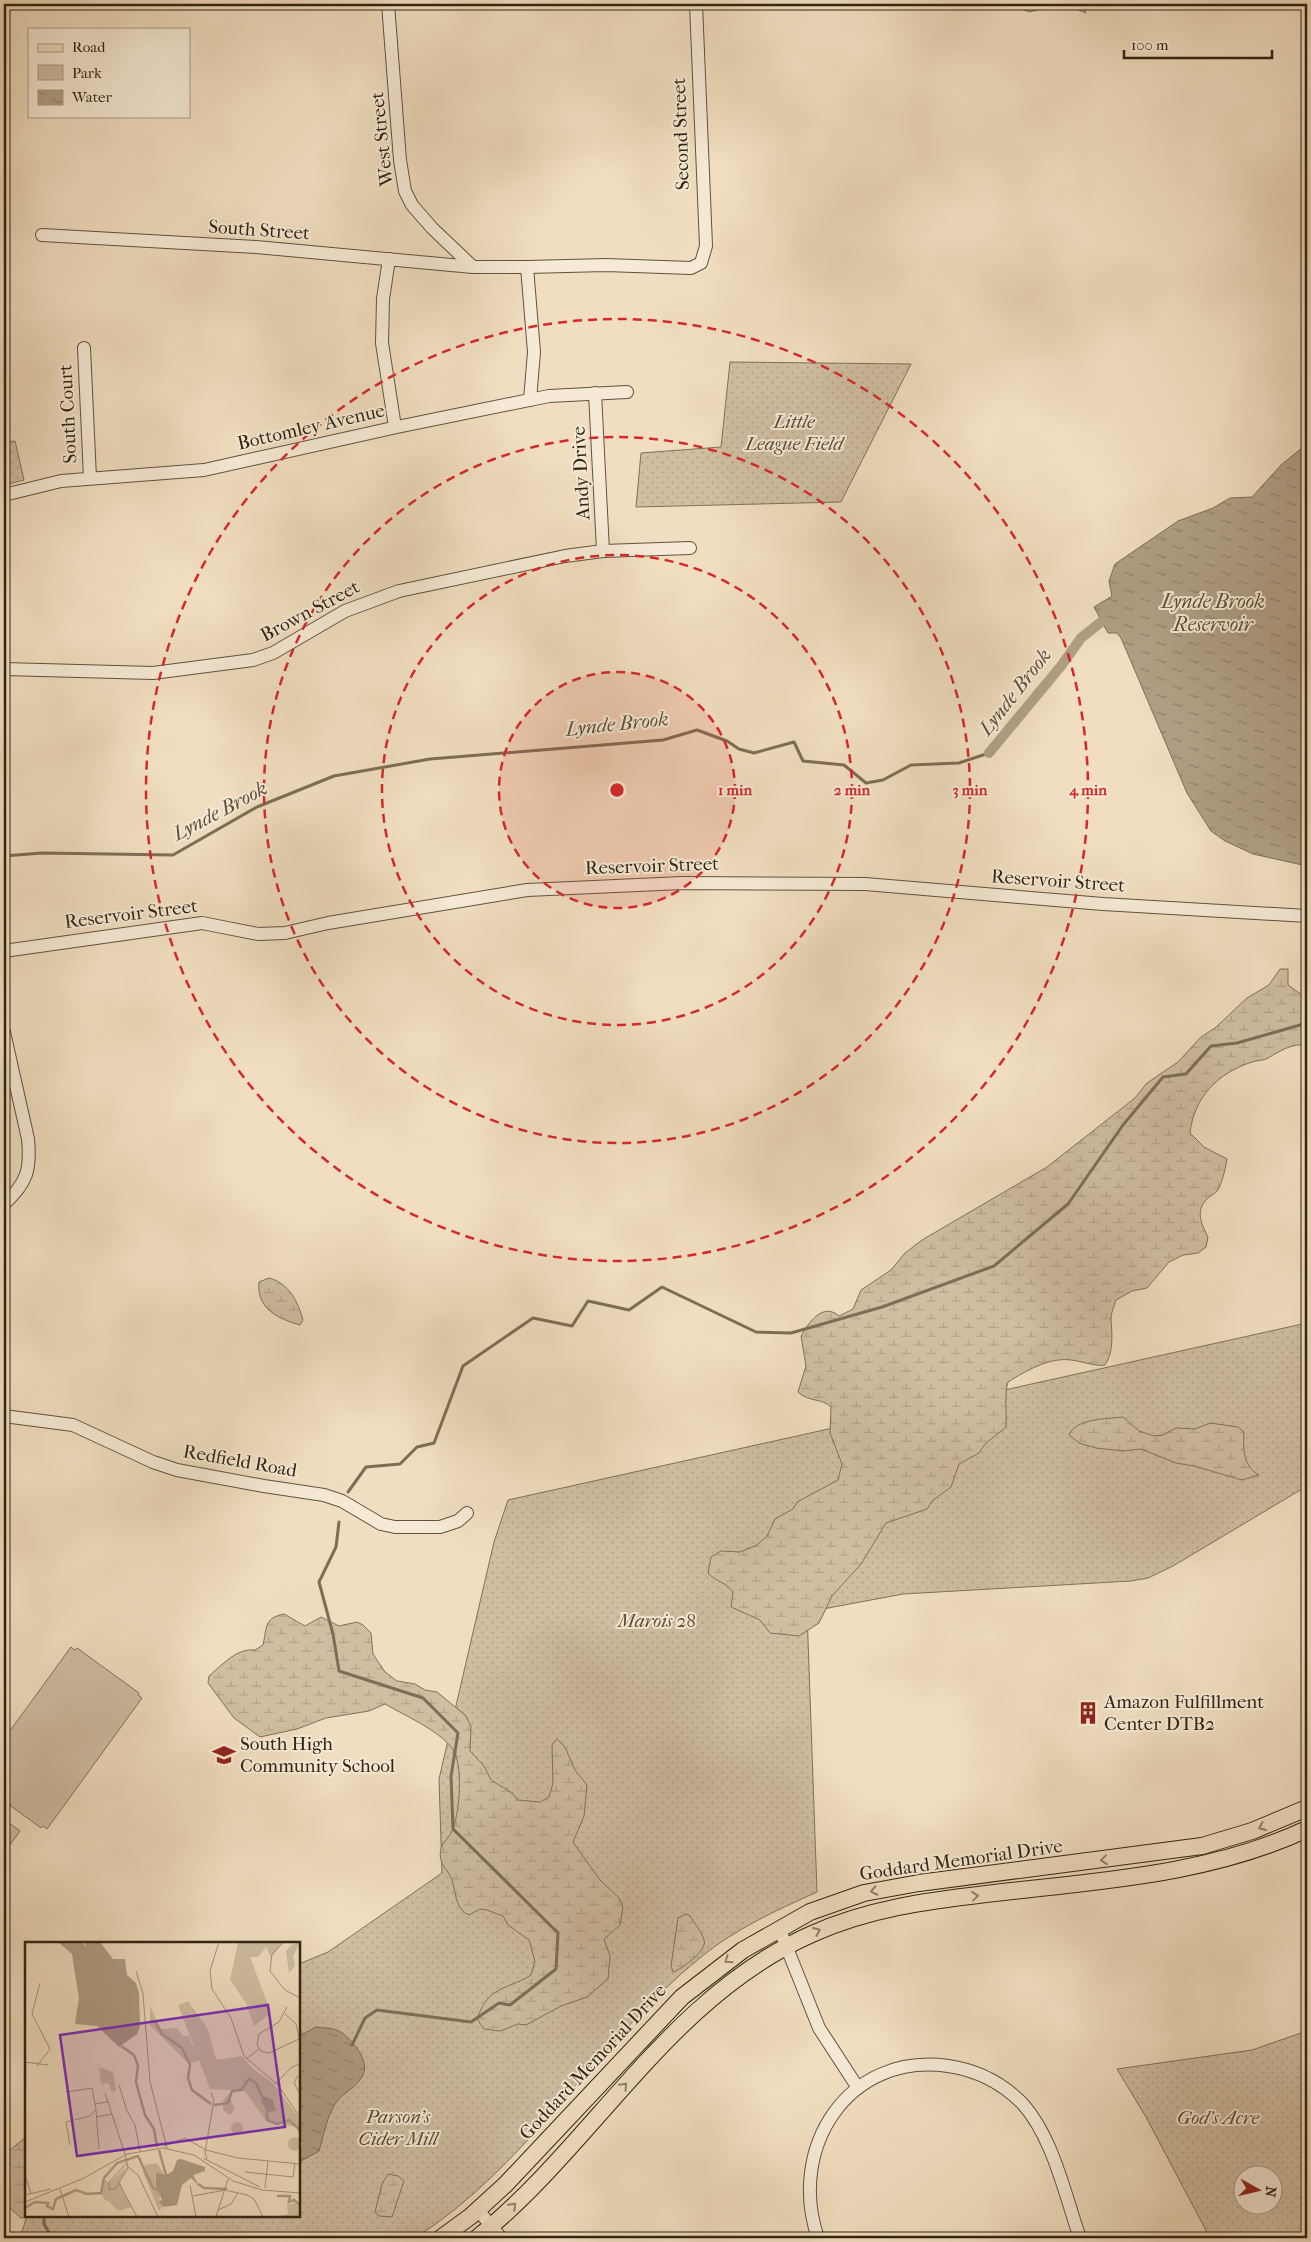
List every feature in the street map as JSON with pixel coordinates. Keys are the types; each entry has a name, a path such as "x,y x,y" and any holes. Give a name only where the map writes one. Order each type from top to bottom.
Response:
{"main road":[{"name":"Goddard Memorial Drive","path":"441,2238 478,2210 505,2186 682,1996 717,1967 779,1928 810,1912 864,1893 919,1883 1185,1849 1234,1838 1307,1808"},
{"name":"Goddard Memorial Drive","path":"477,2238 496,2232 527,2192 682,2024 735,1978 786,1946 832,1925 876,1911 922,1902 1143,1875 1200,1866 1249,1853 1307,1829"}],"street":[{"name":"West Street","path":"388,4 401,169 405,191 412,205 432,228 473,267"},
{"name":"Second Street","path":"527,267 606,265 691,268 702,262 706,246 696,4"},
{"name":"South Street","path":"42,235 256,248 473,267"},
{"path":"389,259 383,299 382,343 395,427"},
{"path":"473,267 527,267 534,352 530,400"},
{"name":"South Court","path":"84,348 90,478"},
{"name":"Bottomley Avenue","path":"4,495 52,482 194,471 530,400 596,393 627,392"},
{"name":"Andy Drive","path":"596,393 603,551"},
{"name":"Brown Street","path":"4,669 152,673 254,660 273,653 345,610 386,594 540,560 603,551 690,548"},
{"name":"Reservoir Street","path":"4,951 202,923 258,934 285,933 328,922 502,893 553,888 676,883 866,884 1103,904 1307,916"},
{"path":"4,1032 28,1139 29,1156 28,1171 22,1185 4,1204"},
{"name":"Redfield Road","path":"4,1416 74,1426 153,1462 177,1470 324,1495 342,1501 377,1522 396,1528 440,1527 458,1521 467,1513"},
{"path":"779,1928 819,2028 858,2088"},
{"path":"818,2238 813,2223 809,2189 814,2153 829,2120 858,2088 887,2072 907,2067 930,2065 970,2071 1004,2088 1022,2103 1042,2132 1080,2238"},
{"path":"478,2210 496,2232"}],"green space":[{"path":"1010,4 1063,4 1029,12"},
{"path":"1063,4 1082,4 1086,13"},
{"name":"Little League Field","path":"730,362 911,364 841,502 636,507 641,453 721,447"},
{"path":"4,431 7,442 15,441 24,480 4,485"},
{"path":"1280,969 1288,969 1288,985 1302,995 1307,995 1307,1045 1291,1046 1266,1059 1254,1061 1240,1067 1218,1080 1202,1098 1192,1120 1190,1133 1204,1147 1227,1159 1223,1179 1218,1190 1207,1199 1201,1209 1202,1223 1208,1237 1206,1247 1198,1253 1183,1255 1169,1262 1147,1288 1132,1291 1116,1300 1111,1317 1111,1349 1105,1365 1071,1360 1054,1361 1030,1369 1008,1382 1006,1427 985,1444 979,1453 959,1464 951,1487 932,1501 927,1509 886,1523 861,1564 832,1596 819,1623 799,1636 770,1633 760,1620 731,1607 733,1592 708,1573 711,1557 721,1551 740,1552 757,1545 767,1536 775,1519 793,1509 797,1502 838,1480 842,1464 830,1433 831,1407 798,1392 806,1366 801,1336 812,1320 822,1312 833,1312 839,1316 853,1309 861,1290 891,1270 905,1253 922,1240 1047,1167 1135,1098 1147,1083 1178,1062 1201,1037 1215,1028 1247,998 1269,985"},
{"path":"269,1278 282,1284 292,1294 303,1320 300,1325 284,1320 265,1306 259,1291 259,1282"},
{"name":"Marois 28","path":"1307,1323 1307,1486 1173,1566 1148,1578 1131,1581 903,1594 807,1612 817,1892 742,1929 701,1957 628,2026 528,2140 493,2176 456,2209 415,2238 20,2238 27,2217 300,2217 300,1964 328,1952 442,1873 439,1779 494,1542 508,1500"},
{"path":"1123,1417 1139,1431 1154,1436 1163,1435 1176,1428 1195,1429 1210,1423 1238,1427 1244,1432 1244,1451 1247,1462 1259,1475 1242,1480 1194,1466 1176,1463 1141,1449 1123,1451 1096,1448 1079,1443 1069,1435 1073,1429 1085,1422"},
{"path":"284,1614 305,1626 321,1617 339,1626 357,1622 363,1625 371,1633 373,1654 385,1672 397,1681 415,1684 425,1690 437,1692 465,1715 471,1726 470,1751 484,1766 491,1780 512,1793 518,1800 540,1802 549,1797 553,1783 552,1745 557,1739 565,1747 575,1770 587,1785 584,1816 573,1842 600,1880 619,1898 623,1907 620,1925 604,1939 610,1956 608,1979 587,1997 561,2006 526,2025 518,2024 500,2031 484,2029 477,2019 487,2000 493,1994 531,1975 535,1961 529,1940 508,1925 503,1916 480,1909 469,1915 461,1909 457,1902 453,1883 442,1863 440,1855 443,1845 451,1833 457,1815 459,1790 456,1755 446,1741 420,1723 385,1704 369,1711 326,1718 297,1729 260,1737 234,1718 208,1683 209,1676 236,1654 255,1650 263,1645 267,1624 273,1618"},
{"path":"71,1647 75,1650 77,1648 139,1693 138,1695 142,1698 47,1829 43,1826 41,1828 4,1801 4,1739"},
{"path":"4,1819 20,1831 4,1853"},
{"path":"686,1914 690,1916 700,1931 704,1944 693,1959 673,1972 671,1966 678,1918"},
{"name":"God's Acre","path":"1307,2031 1307,2238 1210,2238 1146,2117 1117,2069 1252,2050"},
{"path":"25,2138 25,2217 28,2217 21,2218 4,2203 4,2155"},
{"path":"388,2174 398,2176 404,2181 392,2217 379,2216 375,2212 382,2184"}],"water":[{"name":"Lynde Brook Reservoir","path":"1307,444 1307,866 1253,854 1225,841 1211,831 1187,793 1121,638 1117,633 1108,633 1094,607 1112,596 1109,581 1115,564 1178,521 1213,508 1230,498 1252,497 1282,464"},
{"path":"316,2027 339,2031 354,2044 362,2057 365,2069 358,2083 334,2105 328,2118 319,2151 300,2161 300,2035"}],"waterway":[{"name":"Lynde Brook","path":"989,753 1061,666 1081,638 1101,622"},
{"name":"Lynde Brook","path":"4,856 42,853 173,855 257,807 334,776 430,759 663,740 697,730 727,741 739,749 754,753 794,742 803,761 844,765 866,783 883,780 911,765 959,763 989,753"},
{"path":"348,1492 366,1467 400,1464 417,1447 434,1443 463,1366 533,1318 572,1326 588,1301 629,1310 662,1287 756,1332 791,1333 882,1307 994,1266 1068,1204 1123,1125 1163,1077 1186,1074 1211,1046 1237,1043 1307,1023"},
{"path":"339,1522 336,1547 319,1582 333,1634 339,1671 423,1698 458,1733 451,1776 453,1829 558,1933 556,1969 510,2005 499,2003 471,2022 377,2010 365,2018 352,2045"},
{"path":"44,2217 44,2224 52,2238"}],"place":[{"name":"Amazon Fulfillment Center DTB2","path":"1088,1713"},
{"name":"South High Community School","path":"224,1755"}],"park label":[{"name":"Parson's Cider Mill","path":"398,2128"}]}
